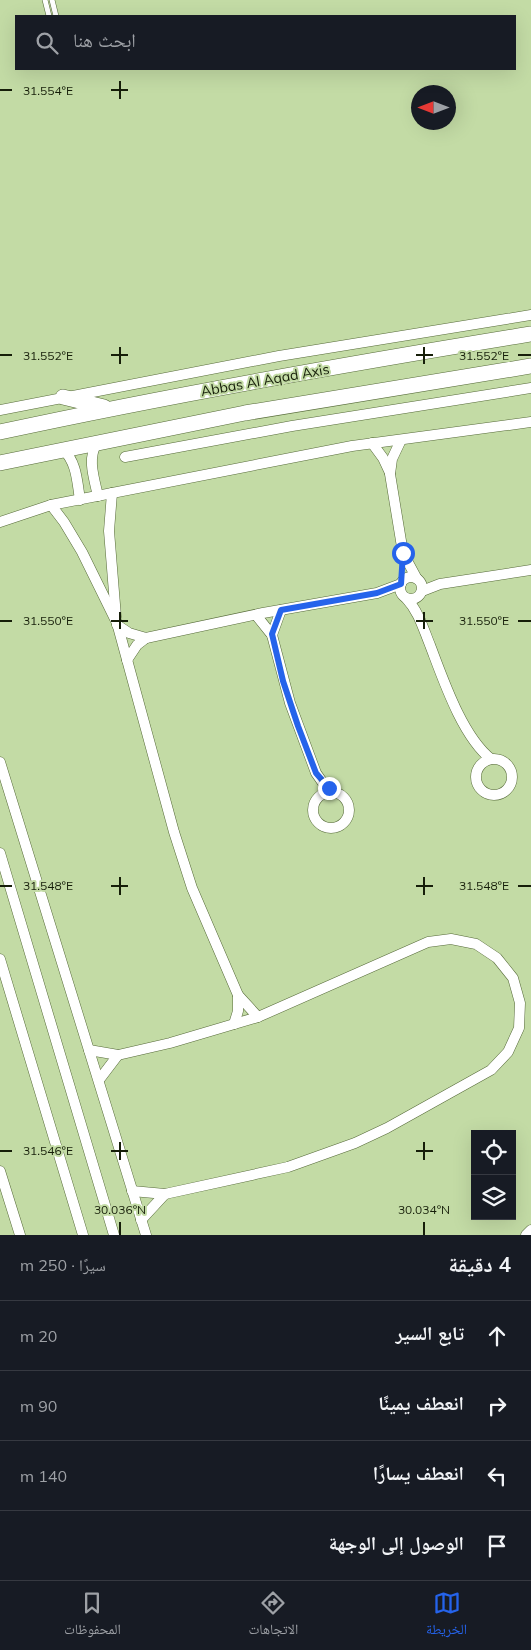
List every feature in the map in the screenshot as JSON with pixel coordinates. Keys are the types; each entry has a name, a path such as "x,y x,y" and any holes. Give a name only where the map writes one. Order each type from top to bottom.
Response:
{"main road":[{"name":"Abbas Al Aqad Axis","path":"0,432 110,409 378,359 531,334"},
{"path":"0,462 254,412 531,366"},
{"path":"64,397 110,409"}],"street":[{"path":"0,410 279,356 531,315"},
{"path":"125,458 292,426 531,388"},
{"path":"0,522 51,505 372,443 531,422"},
{"path":"390,474 394,452 401,440"},
{"path":"97,443 91,456 98,496"},
{"path":"372,443 383,458 390,474 403,553 400,591 419,615 449,692 474,742 478,769 476,780 482,790 492,794 502,793 510,785 512,779 510,768 502,760 491,759 481,764 478,769"},
{"path":"63,449 70,456 73,463 80,500"},
{"path":"112,493 108,531 117,624 127,660 192,888 238,995 258,1017"},
{"path":"51,505 82,552 117,624 128,633 146,638"},
{"path":"403,553 422,585 419,615"},
{"path":"377,593 415,599 422,592 440,584 531,570"},
{"path":"127,660 137,645 146,638 281,610 377,593 401,583 409,577 440,584"},
{"path":"272,634 281,610"},
{"path":"256,615 272,634 290,704 316,773 323,783 345,798 349,809 346,820 338,827 326,827 317,821 313,810 316,773"},
{"path":"474,742 491,759"},
{"path":"0,762 146,1235"},
{"path":"315,802 325,792 336,792"},
{"path":"0,853 114,1235"},
{"path":"89,1050 118,1055 170,1043 258,1017 428,942 451,939 476,944 497,958 513,978 520,1003 519,1028 508,1052 491,1070 387,1128 338,1149 288,1167 165,1194 132,1191"},
{"path":"0,959 83,1235"},
{"path":"234,1024 238,1011 238,995"},
{"path":"99,1080 118,1055"},
{"path":"0,1171 20,1235"},
{"path":"142,1220 165,1194"},
{"path":"526,1235 531,1230"}],"lane":[{"path":"45,0 49,15"},
{"path":"52,0 56,15"}],"route":[{"path":"329,788 316,773 290,704 272,634 274,626 281,610 377,593 401,584 403,553"}]}
